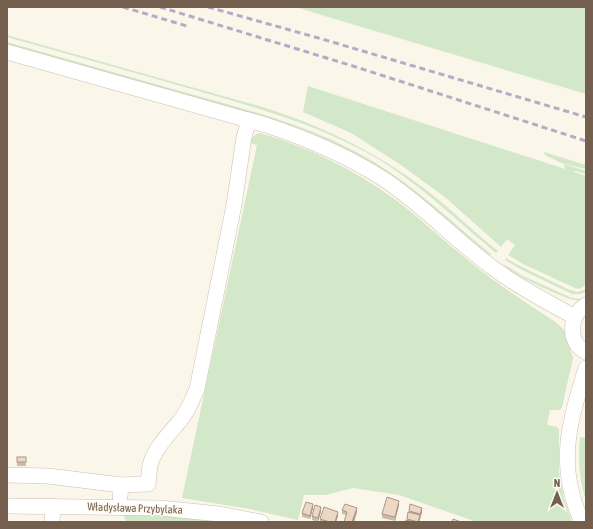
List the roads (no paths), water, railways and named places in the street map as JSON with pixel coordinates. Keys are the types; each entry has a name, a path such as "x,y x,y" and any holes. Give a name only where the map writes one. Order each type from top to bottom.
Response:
{"street":[{"path":"7,52 249,120 307,140 336,152 366,169 414,201 497,271 515,283 575,316"},
{"path":"7,475 48,476 121,485 148,484 151,464 158,449 163,440 188,410 197,389 234,205 244,137 249,120"},
{"path":"586,305 578,311 572,326 573,337 579,346 586,352"},
{"path":"582,522 576,507 570,484 568,448 572,414 586,368"},
{"path":"120,507 121,485"},
{"name":"Władysława Przybylaka","path":"7,506 160,508 219,514 261,522"},
{"path":"52,522 53,506"}],"railway":[{"path":"123,7 190,27"},
{"path":"160,7 356,67 586,141"},
{"path":"208,7 586,117"}]}
